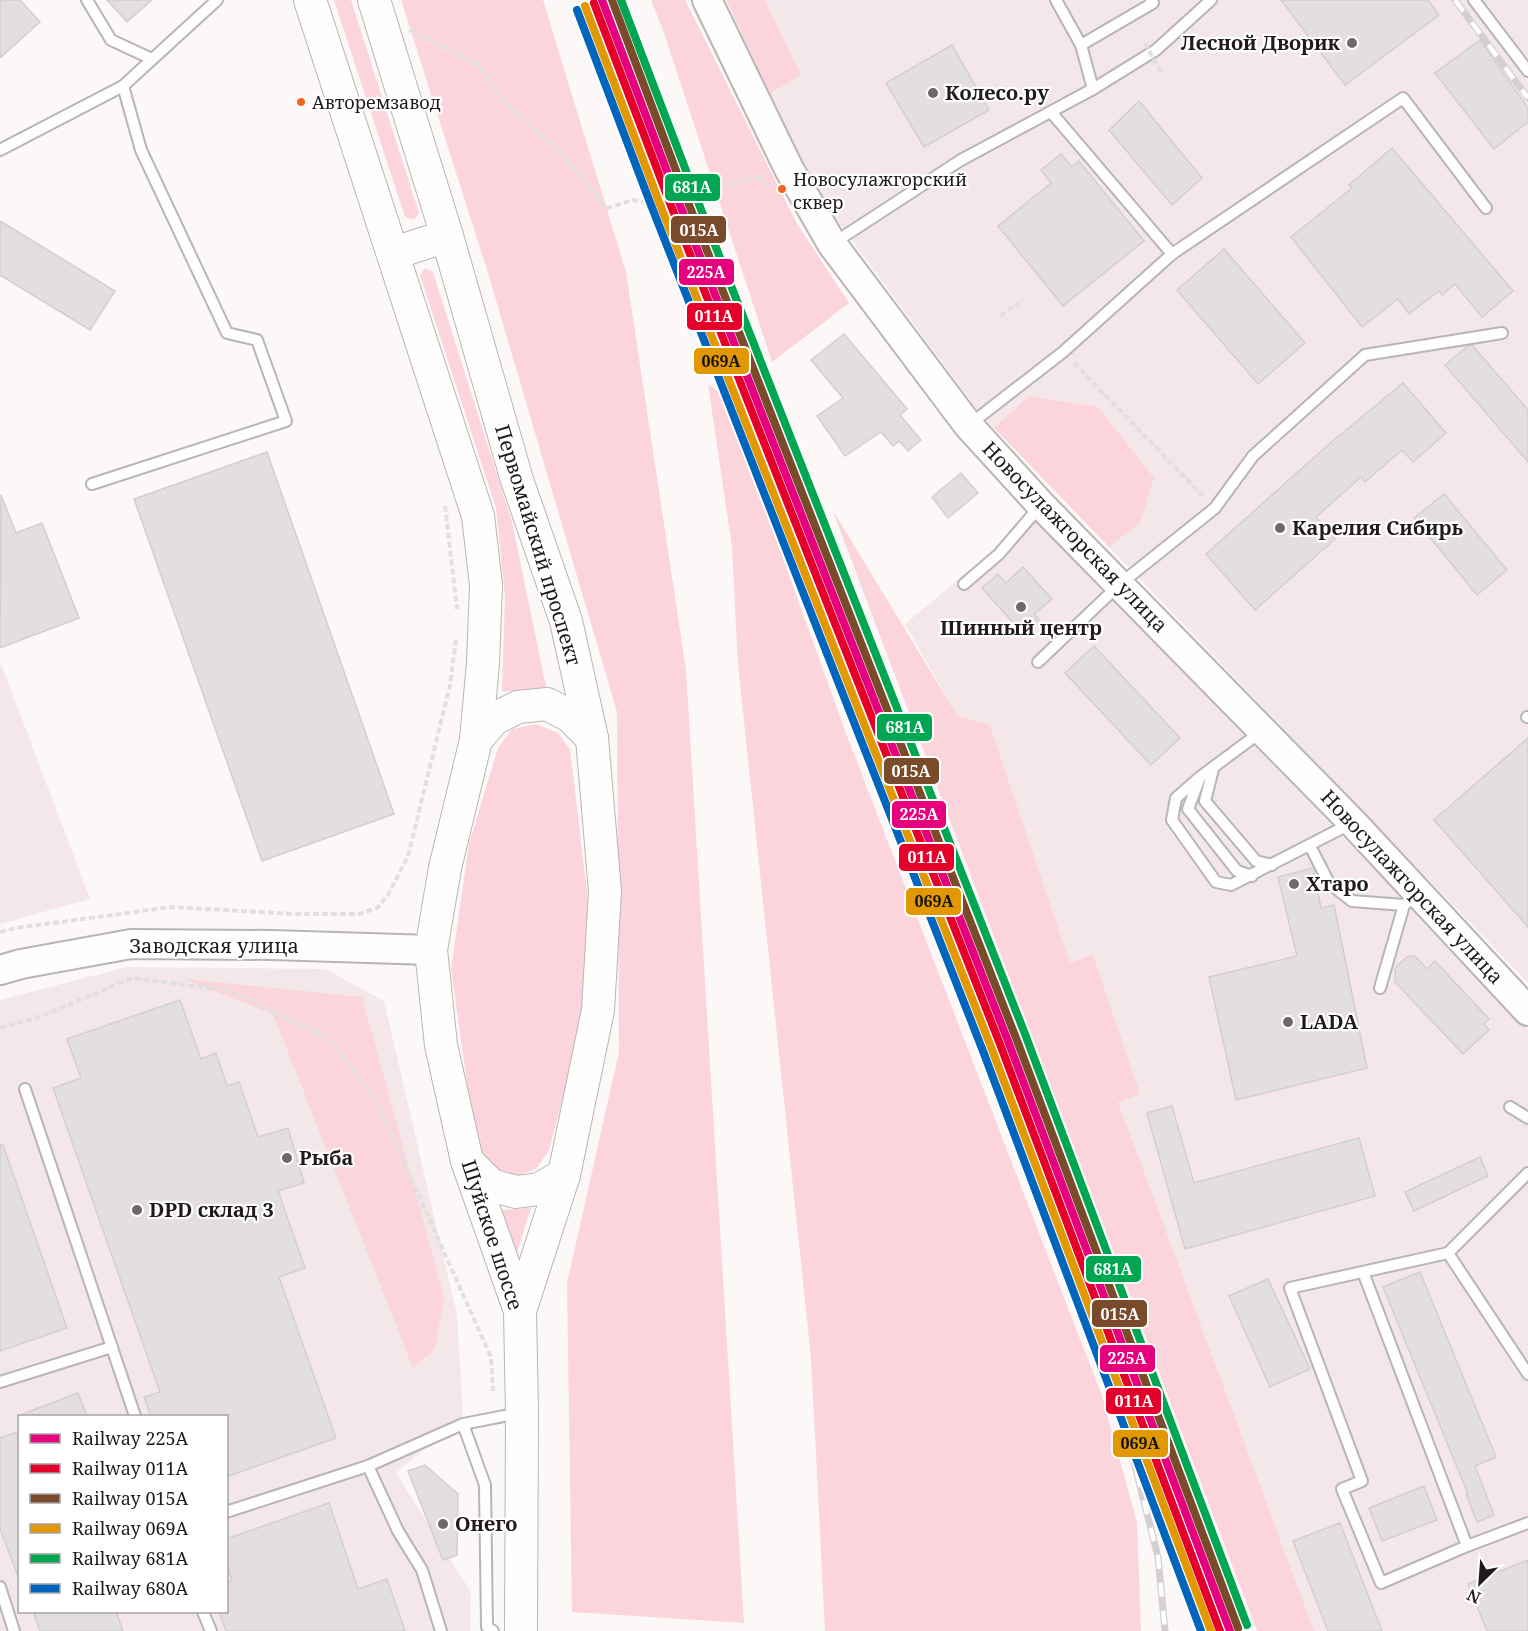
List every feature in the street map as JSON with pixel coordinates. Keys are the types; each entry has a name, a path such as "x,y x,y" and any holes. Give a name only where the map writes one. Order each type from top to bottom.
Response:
{"main road":[{"path":"310,0 478,516 486,585 483,663 476,740 445,868 431,950"},
{"name":"Первомайский проспект","path":"374,0 447,236 516,480 566,621 592,738 605,891 598,1010 564,1175 520,1311"},
{"name":"Новосулажгорская улица","path":"707,0 789,169 832,244 968,425 1041,504 1353,823 1410,900 1528,1011"},
{"path":"394,254 447,236"},
{"path":"476,740 494,719 518,707 547,704 570,716 592,738"},
{"name":"Заводская улица","path":"0,970 131,944 272,945 431,950"},
{"name":"Шуйское шоссе","path":"431,950 441,1045 466,1161 520,1311 509,1415 521,1631"},
{"path":"466,1161 491,1185 516,1192 539,1189 564,1175"}],"lane":[{"path":"87,0 111,40 152,59"},
{"path":"0,150 123,86 217,0"},
{"path":"1056,0 1081,45 1093,89"},
{"path":"1081,45 1153,3 1151,0"},
{"path":"832,244 961,160 1093,89 1156,50 1211,0"},
{"path":"1474,0 1528,70"},
{"path":"92,484 286,421 257,340 227,333 141,150 123,86"},
{"path":"968,425 1063,352 1172,254 1403,98 1486,208"},
{"path":"1051,112 1172,254"},
{"path":"1038,662 1120,584 1215,508 1253,456 1365,355 1502,333"},
{"path":"964,584 999,554 1041,504"},
{"path":"1262,731 1200,777 1176,798 1172,820 1216,882 1231,885 1252,876 1353,823"},
{"path":"1213,769 1205,801 1256,861 1272,865"},
{"path":"1200,777 1188,809 1237,871 1252,876"},
{"path":"1310,846 1329,883 1352,901 1410,900 1380,988"},
{"path":"25,1089 135,1415"},
{"path":"1510,1107 1528,1118"},
{"path":"1528,1173 1448,1253 1290,1288 1362,1481 1341,1489 1381,1583 1528,1523"},
{"path":"1448,1253 1528,1374"},
{"path":"1363,1272 1467,1546"},
{"path":"0,1382 112,1347"},
{"path":"228,1511 368,1466 463,1424 509,1415"},
{"path":"463,1424 485,1485 487,1627 493,1631"},
{"path":"368,1466 398,1531 422,1570 441,1631"},
{"path":"0,1587 14,1631"},
{"path":"205,1613 211,1631"}],"path":[{"path":"408,29 478,65 501,98 566,159 607,208 633,200 648,203 789,169"},
{"path":"1145,44 1161,73"},
{"path":"1000,316 1023,300"},
{"path":"1063,352 1215,508"},
{"path":"445,506 458,620"},
{"path":"0,932 171,908 296,914 359,914 377,908 388,895 408,856 450,685 457,630"},
{"path":"0,1028 42,1016 132,978 231,991 328,1038 376,1100 491,1357 509,1415"}],"shaded area":[{"path":"334,0 351,0 419,213 414,220 405,217"},
{"path":"401,0 543,0 626,272 686,670 744,1623 572,1612 567,1283 619,1052 617,712 488,273"},
{"path":"651,0 685,0 796,222 849,303 772,362 663,30"},
{"path":"726,0 765,0 801,75 770,94"},
{"path":"765,0 1528,0 1528,983 1109,547 1140,523 1029,396 994,428 981,415 834,216 805,166 770,94 801,75"},
{"path":"425,268 433,272 512,522 546,687 502,692 505,596 496,508 420,275"},
{"path":"708,384 725,397 844,728 1102,1396 1137,1522 1141,1631 825,1631 811,1358 738,664 732,547"},
{"path":"1029,396 1098,407 1154,478 1140,523 1109,547 994,428"},
{"path":"832,509 957,715 990,725 1070,963 1093,955 1140,1094 1118,1102 1314,1631 1257,1631"},
{"path":"1034,516 1528,1029 1528,1631 1314,1631 1117,1102 1139,1094 1093,956 1070,963 990,725 957,715 905,624"},
{"path":"0,661 90,899 0,924"},
{"path":"536,724 558,733 570,749 588,900 581,1027 549,1150 536,1169 519,1175 501,1173 487,1163 475,1140 451,969 469,844 498,748 512,729"},
{"path":"127,967 325,969 384,1001 457,1315 463,1416 396,1473 471,1592 470,1631 0,1631 0,1000"},
{"path":"184,979 362,997 444,1297 435,1349 413,1368 273,1014"},
{"path":"531,1208 514,1262 500,1210"}],"building":[{"path":"0,0 20,0 40,22 0,58"},
{"path":"107,0 152,0 127,22"},
{"name":"Лесной Дворик","path":"1281,0 1428,0 1439,15 1345,85"},
{"path":"1480,40 1528,108 1528,122 1494,149 1435,73"},
{"path":"952,45 989,110 924,147 886,83"},
{"path":"1139,101 1202,178 1172,205 1109,130"},
{"path":"1392,148 1513,291 1482,317 1455,284 1442,295 1439,291 1409,314 1398,299 1362,327 1291,237 1352,188 1349,185"},
{"path":"1061,154 1072,167 1079,161 1144,241 1063,306 998,226 1051,183 1041,170"},
{"path":"0,221 115,291 90,330 0,275"},
{"path":"1224,249 1305,343 1258,384 1177,290"},
{"path":"844,334 907,409 900,415 921,440 908,451 899,441 893,446 881,432 845,456 817,416 843,398 811,360"},
{"path":"1472,345 1528,410 1528,462 1445,365"},
{"name":"Карелия Сибирь","path":"1403,383 1446,433 1413,462 1402,450 1365,482 1361,477 1316,517 1335,539 1255,610 1206,554 1328,445"},
{"path":"267,452 394,814 262,861 134,499"},
{"path":"961,473 978,493 948,518 932,497"},
{"path":"1444,494 1507,570 1477,595 1414,518"},
{"path":"1,495 16,533 42,523 79,618 0,648"},
{"name":"Шинный центр","path":"1023,567 1052,599 1034,614 1039,620 1023,634 982,588 998,574 1006,583"},
{"path":"1094,646 1180,738 1151,765 1065,673"},
{"path":"1528,738 1528,927 1434,820"},
{"name":"LADA","path":"1313,868 1321,908 1334,905 1367,1068 1236,1100 1209,977 1297,956 1278,877"},
{"path":"1408,956 1415,956 1427,969 1435,961 1489,1019 1484,1024 1489,1030 1463,1054 1395,982 1395,968"},
{"path":"180,1000 201,1059 216,1053 227,1086 239,1082 258,1137 288,1128 304,1183 278,1191 305,1268 279,1277 336,1438 228,1476 228,1415 151,1415 144,1397 160,1392 53,1088 81,1078 67,1039"},
{"path":"1172,1106 1194,1183 1359,1138 1375,1196 1185,1249 1147,1113"},
{"path":"0,1145 3,1145 67,1328 0,1351"},
{"path":"1480,1157 1488,1176 1414,1211 1405,1192"},
{"path":"1420,1272 1496,1457 1475,1466 1494,1515 1477,1522 1466,1494 1468,1494 1383,1287"},
{"path":"1268,1279 1310,1369 1270,1387 1229,1296"},
{"path":"78,1393 87,1415 20,1415"},
{"path":"18,1432 18,1576 0,1529 0,1438"},
{"name":"Онего","path":"425,1465 458,1494 457,1555 443,1560 408,1471"},
{"path":"1424,1486 1437,1520 1382,1541 1369,1508"},
{"path":"329,1503 358,1589 387,1579 405,1631 226,1631 220,1613 228,1613 228,1581 232,1580 228,1569 228,1538"},
{"path":"1340,1523 1382,1631 1328,1631 1293,1541"},
{"path":"1528,1560 1528,1631 1487,1631 1468,1584"},
{"path":"34,1613 117,1613 123,1631 40,1631"}],"railway":[{"path":"1455,0 1528,98"},
{"path":"928,835 961,950 1060,1229 1127,1434 1158,1557 1165,1631"}],"rail line":[{"name":"225А","path":"602,0 676,195 1008,1041 1230,1631"},
{"name":"015А","path":"612,0 684,192 1016,1038 1238,1628"},
{"name":"681А","path":"621,0 1025,1034 1247,1625"},
{"name":"011А","path":"594,3 668,198 1000,1044 1220,1631"},
{"name":"069А","path":"585,6 659,202 991,1047 1211,1631"},
{"name":"680А","path":"577,10 651,205 983,1051 1201,1631"}],"place":[{"name":"Лесной Дворик","path":"1352,43"},
{"name":"Колесо.ру","path":"933,93"},
{"name":"Авторемзавод","path":"301,102"},
{"name":"Новосулажгорский сквер","path":"782,189"},
{"name":"Карелия Сибирь","path":"1280,528"},
{"name":"Шинный центр","path":"1021,607"},
{"name":"Хтаро","path":"1294,884"},
{"name":"LADA","path":"1288,1022"},
{"name":"Рыба","path":"287,1158"},
{"name":"DPD склад 3","path":"137,1210"},
{"name":"Онего","path":"443,1524"}]}
